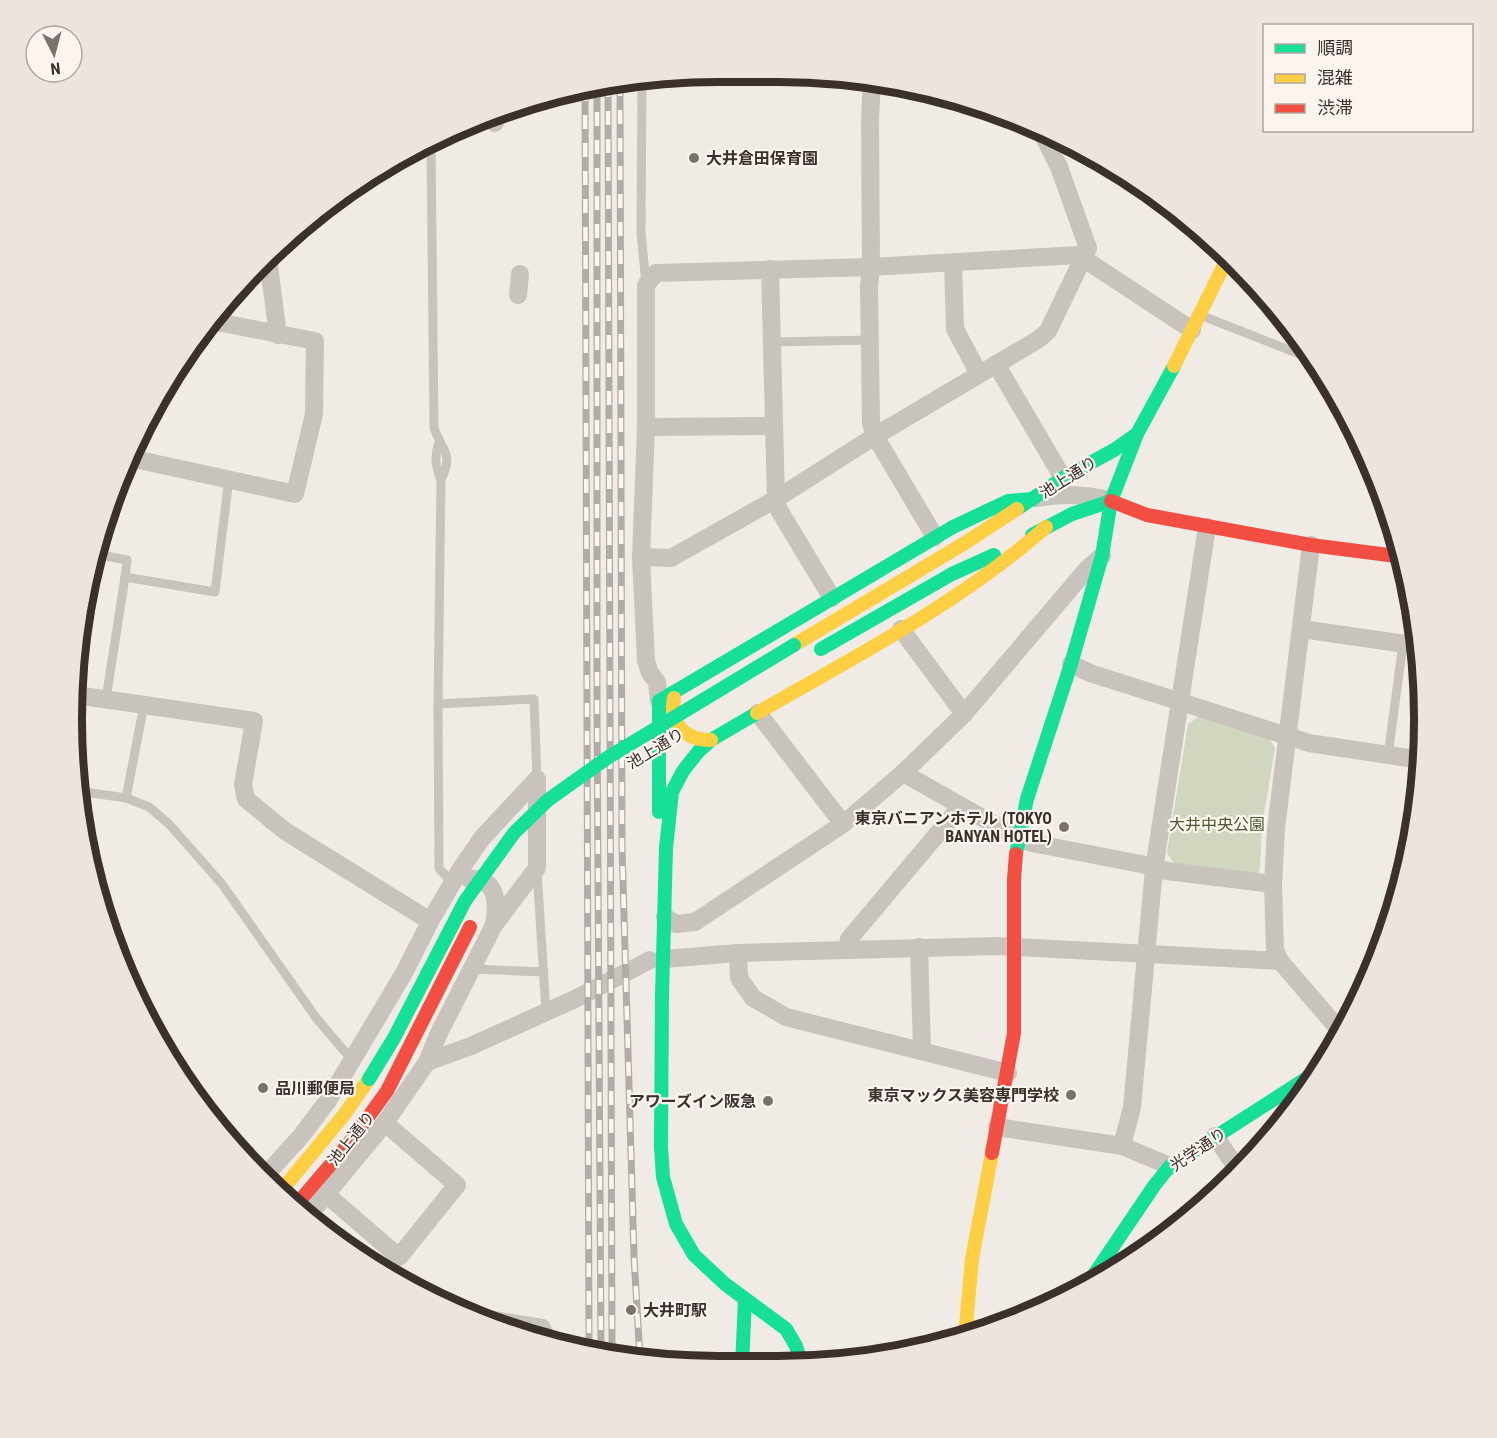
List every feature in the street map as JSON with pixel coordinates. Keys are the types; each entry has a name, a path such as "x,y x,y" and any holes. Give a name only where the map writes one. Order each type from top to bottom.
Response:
{"main road":[{"name":"池上通り","path":"812,654 952,574 1007,549 1072,514 1112,501 1137,434 1224,265"},
{"name":"池上通り","path":"286,1185 344,1115 369,1079 394,1038 465,902 487,868 514,833 548,801 607,758 965,543 1064,478 1114,450 1137,434"},
{"path":"666,848 659,811 659,701 935,537 1008,501 1033,499"},
{"path":"966,1327 972,1259 1014,1033 1014,879 1018,838 1027,799 1071,664 1102,556 1112,501 1147,515 1207,526 1311,545 1393,552"},
{"path":"800,1355 794,1339 774,1319 745,1300 694,1255 683,1239 671,1210 663,1177 657,959 665,917 666,848 672,792 683,771 711,740 964,590 1013,556 1046,527"},
{"path":"681,688 672,704 676,724 684,734 692,738 702,741 711,740"},
{"name":"池上通り","path":"648,751 699,722"},
{"path":"526,845 549,823"},
{"name":"池上通り","path":"301,1199 350,1142 387,1091 477,914 501,878"},
{"name":"光学通り","path":"1098,1269 1170,1166 1300,1082"},
{"path":"742,1356 745,1300"},
{"path":"743,1346 749,1338 761,1332 781,1332 794,1339"}],"street":[{"path":"871,90 871,267 868,286 871,340 871,423 875,436 935,537"},
{"path":"641,557 671,558 776,499 875,436 1039,339 1048,331 1088,248 1059,167 1046,142"},
{"path":"659,701 657,682 650,673 646,661 641,557 646,427 646,285 656,273 953,263 1002,264 1078,255 1196,322"},
{"path":"953,263 955,329 979,374"},
{"path":"269,269 278,335"},
{"path":"770,269 776,499 779,510 832,598"},
{"path":"518,295 520,274"},
{"path":"138,460 295,494 314,414 315,341 221,323"},
{"path":"996,364 1064,478"},
{"path":"646,427 773,426"},
{"path":"1033,499 1057,494 1112,501 1111,466 1114,450"},
{"path":"1122,1146 1132,1107 1154,868 1207,526"},
{"path":"1311,545 1276,829 1273,884 1275,950 1280,961 1335,1025"},
{"path":"665,917 676,924 695,921 843,824 903,773 964,714 1087,568 1102,556"},
{"path":"901,629 964,714"},
{"path":"1302,629 1410,645"},
{"path":"1071,664 1090,673 1287,737 1309,743 1413,759"},
{"path":"83,696 254,721 243,785 246,799 285,831 430,921"},
{"path":"758,713 843,824"},
{"path":"903,773 1018,838 1154,868 1273,884"},
{"path":"314,1210 385,1123 427,1062 439,1033 494,925 537,868 537,779"},
{"path":"270,1170 322,1108 353,1061 405,973 430,921 482,838 537,779"},
{"path":"847,949 849,939 962,806"},
{"path":"453,884 477,879 487,884 494,892 496,913 494,925"},
{"path":"427,1062 471,1046 657,959 847,949 1015,946 1280,961"},
{"path":"920,947 922,1051"},
{"path":"738,953 739,978 753,998 786,1017 1008,1073"},
{"path":"327,1195 399,1257 457,1185 385,1123"},
{"path":"997,1127 1122,1146 1170,1166"},
{"path":"1215,1136 1233,1163"},
{"path":"524,1325 542,1328 543,1331"}],"lane":[{"path":"642,87 641,232 646,285"},
{"path":"431,151 434,428 439,442 447,452 447,466 441,480 438,704 439,868 453,884"},
{"path":"1196,322 1300,355"},
{"path":"771,342 871,340"},
{"path":"125,577 215,592 229,478"},
{"path":"104,556 127,560 106,699"},
{"path":"1388,754 1410,649"},
{"path":"438,704 534,699 537,779"},
{"path":"126,798 144,705"},
{"path":"87,792 126,798 149,807 169,824 222,884 317,1019 353,1061"},
{"path":"537,868 546,1012"},
{"path":"472,969 544,972"}],"green space":[{"name":"大井中央公園","path":"1200,716 1269,738 1275,748 1262,826 1260,868 1256,876 1177,867 1167,853 1188,724"}],"railway":[{"path":"620,91 622,847 634,1256 639,1350"},
{"path":"608,93 612,1346"},
{"path":"597,95 597,711 601,1344"},
{"path":"585,97 589,1342"}],"traffic: fast":[{"path":"1016,854 1027,799 1071,664 1102,556 1111,501 1137,434 1174,366"},
{"path":"1017,509 1063,478 1114,450 1137,434"},
{"path":"659,812 659,701 953,527 1008,501 1033,499"},
{"path":"1032,535 1072,514 1111,501"},
{"path":"821,649 952,574 994,555"},
{"path":"369,1079 394,1038 465,901 514,833 548,800 607,758 794,645"},
{"path":"757,713 711,740 698,752 683,771 672,792 666,848 661,1147 663,1177 676,1224 694,1255 725,1284 786,1329 799,1355"},
{"path":"1098,1269 1170,1166 1300,1082"},
{"path":"742,1356 745,1300"}],"traffic: slow":[{"path":"1174,366 1224,265"},
{"path":"794,645 965,543 1017,509"},
{"path":"757,713 943,604 1013,554 1046,527"},
{"path":"674,698 674,716 681,729 694,737 711,740"},
{"path":"286,1185 344,1115 369,1079"},
{"path":"966,1327 972,1259 992,1153"}],"traffic: jam":[{"path":"1111,501 1147,515 1311,545 1393,556"},
{"path":"992,1153 1014,1033 1016,854"},
{"path":"301,1199 350,1142 387,1091 470,927"}],"place":[{"name":"大井倉田保育園","path":"694,158"},
{"name":"東京バニアンホテル (TOKYO BANYAN HOTEL)","path":"1064,827"},
{"name":"品川郵便局","path":"263,1088"},
{"name":"東京マックス美容専門学校","path":"1071,1095"},
{"name":"アワーズイン阪急","path":"768,1101"},
{"name":"大井町駅","path":"631,1310"}]}
